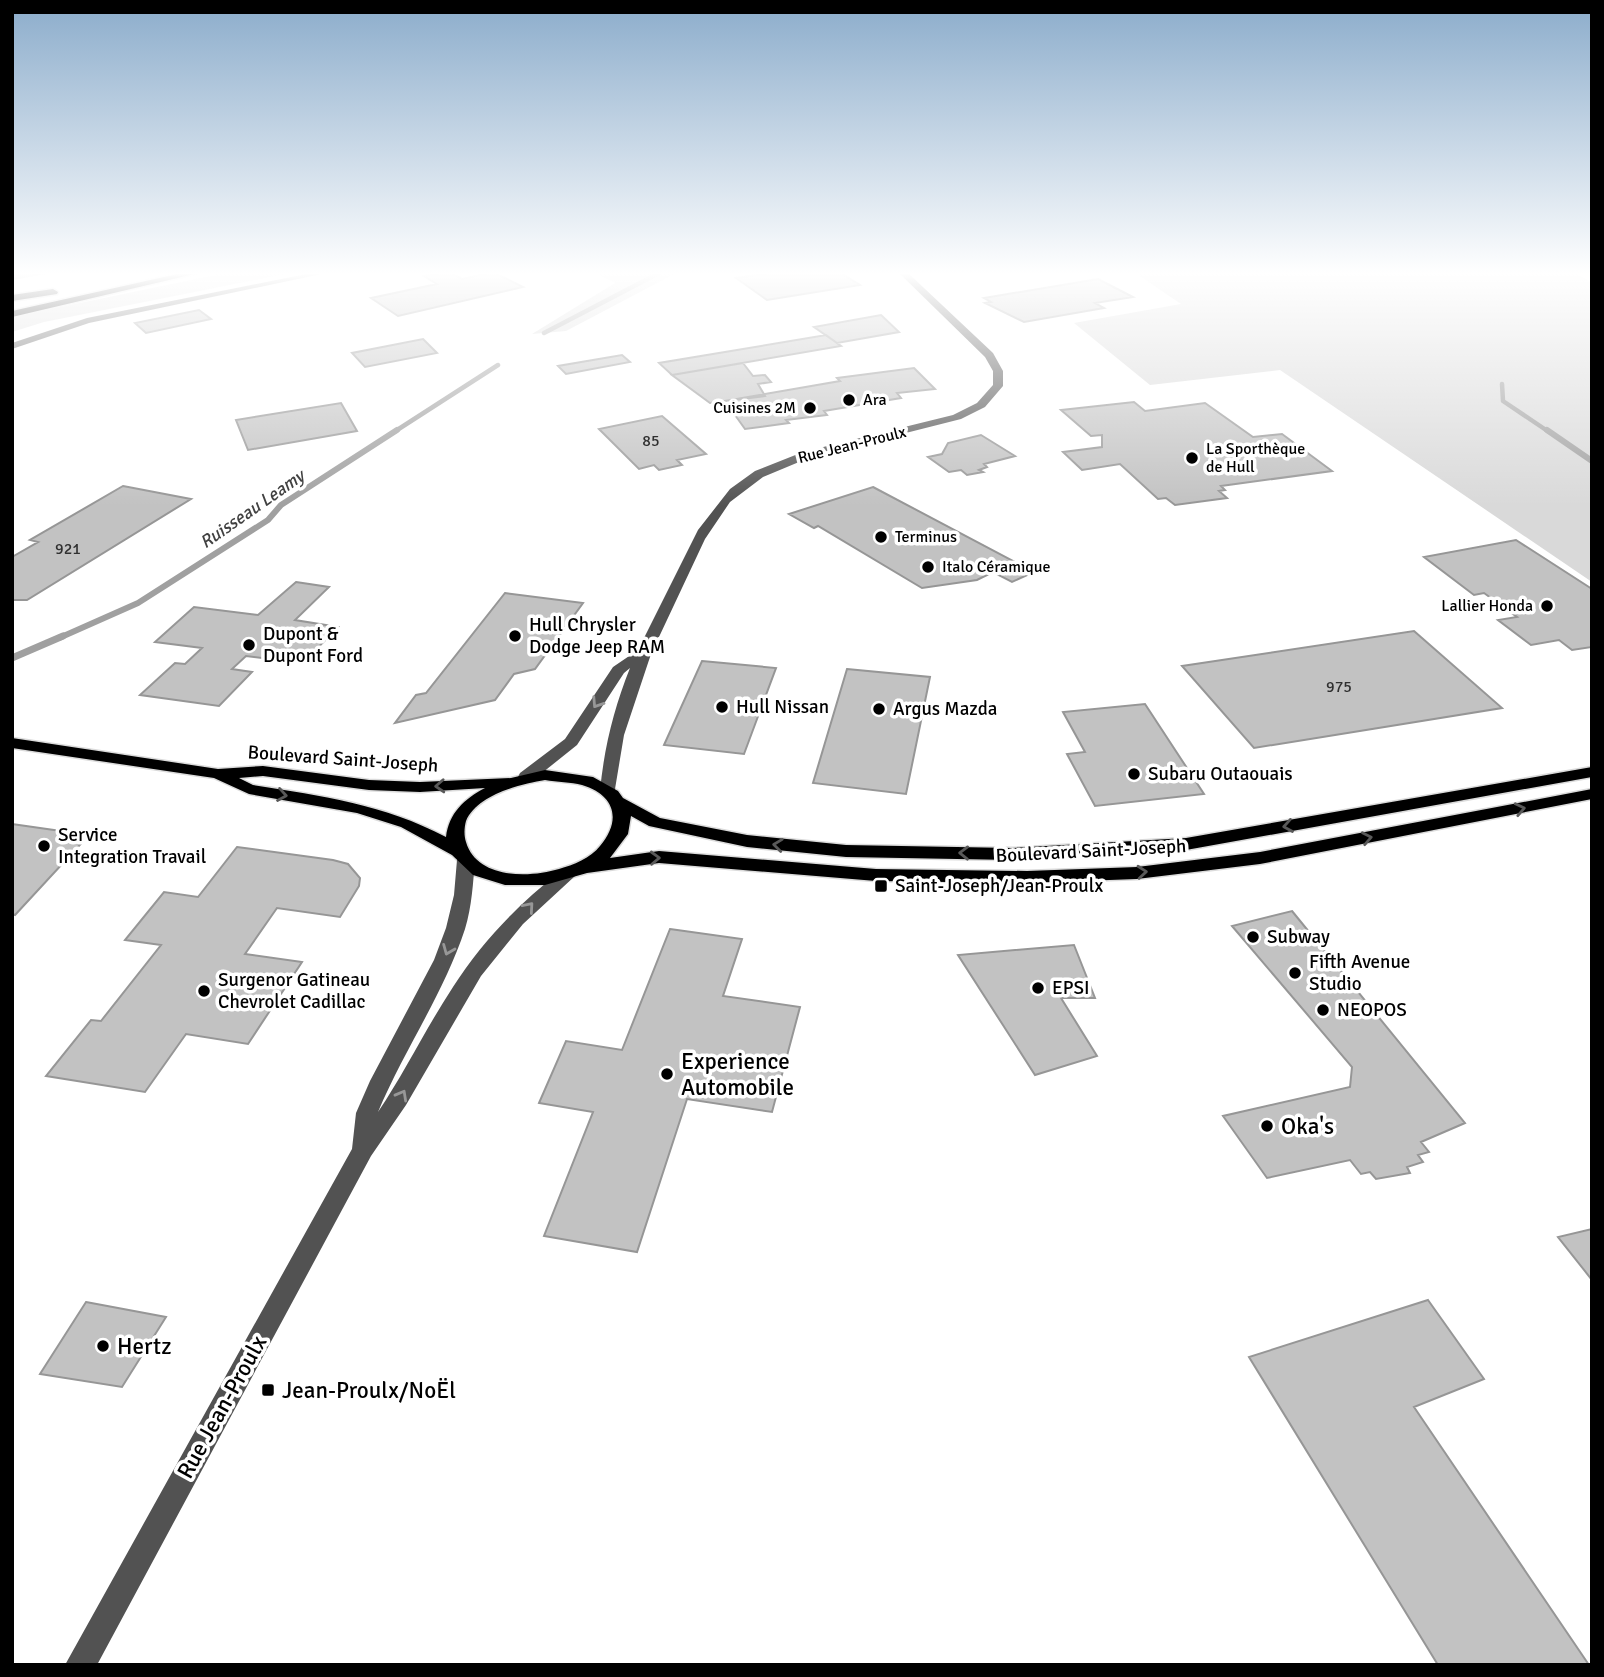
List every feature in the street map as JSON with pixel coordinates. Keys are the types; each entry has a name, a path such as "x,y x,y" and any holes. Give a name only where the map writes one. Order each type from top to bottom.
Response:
{"main road":[{"name":"Boulevard Saint-Joseph","path":"12,743 218,774 263,771 369,785 407,787 508,782"},
{"name":"Boulevard Saint-Joseph","path":"613,797 655,822 747,841 846,851 1012,854 1186,844 1592,772"},
{"name":"Boulevard Saint-Joseph","path":"218,774 248,789 359,808 407,823 462,856"},
{"path":"545,775 580,778 613,797 624,818 620,836 608,852 588,867 566,876 544,880 500,878 482,872 462,856 456,835 460,820 470,804 508,782 526,778 545,775"},
{"name":"Boulevard Saint-Joseph","path":"588,867 659,857 876,876 1027,877 1137,873 1261,858 1592,794"}],"street":[{"name":"Rue Jean-Proulx","path":"613,797 616,729 638,672 642,653 714,514 724,501 748,481 801,457 957,416 981,405 995,392 999,374 991,358 983,350"},
{"name":"Rue Jean-Proulx","path":"526,778 571,742 618,670 642,653"},
{"name":"Rue Jean-Proulx","path":"363,1150 366,1115 405,1030 438,975 457,927 464,903 462,856"},
{"name":"Rue Jean-Proulx","path":"80,1665 363,1150 388,1119 451,1006 476,968 540,895 566,876"}],"shaded area":[{"path":"1107,350 1592,350 1592,582 1280,370 1150,385"}],"building":[{"path":"366,350 434,350 437,353 365,367 352,353"},
{"path":"735,350 816,350 672,375 659,363"},
{"path":"622,355 630,362 566,374 558,366"},
{"path":"743,363 753,376 765,375 771,382 758,384 765,396 710,403 672,375"},
{"path":"914,368 935,389 897,393 901,398 824,411 827,415 786,420 789,423 745,429 725,401 840,381 837,378"},
{"name":"La Sporthèque de Hull","path":"1134,402 1145,411 1205,403 1253,437 1282,434 1332,471 1221,486 1225,490 1219,491 1227,498 1175,505 1166,498 1158,499 1120,464 1082,470 1063,452 1102,447 1102,435 1091,436 1061,410"},
{"path":"341,403 357,431 248,450 236,420"},
{"path":"662,416 706,454 677,460 682,465 659,470 654,465 639,469 599,429"},
{"path":"981,435 1015,456 984,464 987,467 979,470 983,472 967,475 961,470 949,472 928,457 942,454 948,443"},
{"path":"123,486 191,499 27,600 12,600 12,557 38,542 30,540"},
{"path":"873,487 1034,572 1012,582 993,572 977,580 922,588 818,526 814,528 789,514"},
{"name":"Lallier Honda","path":"1516,540 1592,589 1592,647 1572,650 1559,640 1531,645 1498,620 1517,617 1484,593 1474,595 1424,557"},
{"name":"Dupont & Dupont Ford","path":"296,582 329,587 295,620 338,627 303,663 246,656 232,669 252,672 219,706 140,695 175,663 185,664 202,648 155,642 194,607 258,615"},
{"name":"Hull Chrysler Dodge Jeep RAM","path":"505,593 583,603 535,669 514,674 495,700 395,723 416,695 426,693"},
{"path":"1414,631 1502,708 1254,748 1182,666"},
{"name":"Hull Nissan","path":"702,661 776,668 744,754 664,745"},
{"name":"Argus Mazda","path":"847,669 930,677 906,794 813,783"},
{"name":"Subaru Outaouais","path":"1145,704 1204,794 1095,806 1067,754 1085,752 1063,712"},
{"path":"12,824 89,835 15,915 12,914"},
{"name":"Surgenor Gatineau Chevrolet Cadillac","path":"237,847 333,860 348,864 360,878 359,886 340,917 277,908 245,954 302,962 248,1044 186,1034 145,1092 46,1076 91,1020 101,1021 161,945 125,940 164,892 198,897"},
{"path":"1292,911 1465,1123 1421,1142 1429,1152 1418,1155 1423,1162 1407,1167 1410,1173 1376,1179 1370,1172 1361,1174 1350,1160 1267,1178 1223,1116 1350,1087 1352,1067 1232,926"},
{"name":"Experience Automobile","path":"670,929 742,939 723,996 800,1007 772,1112 687,1099 637,1252 544,1236 593,1112 539,1103 566,1041 622,1050"},
{"path":"1074,945 1095,998 1061,998 1097,1056 1035,1075 958,955"},
{"path":"1592,1229 1592,1280 1558,1237"},
{"path":"1428,1300 1484,1379 1414,1407 1589,1665 1438,1665 1249,1357"},
{"name":"Hertz","path":"86,1302 166,1317 122,1387 40,1374"}],"waterway":[{"name":"Ruisseau Leamy","path":"394,432 498,365"},
{"path":"1502,384 1503,401 1549,432"},
{"name":"Ruisseau Leamy","path":"59,638 138,603 268,520 281,505 397,430"},
{"path":"1547,430 1592,461"},
{"name":"Ruisseau Leamy","path":"12,658 63,636"}],"place":[{"name":"Ara","path":"849,400"},
{"name":"Cuisines 2M","path":"810,408"},
{"name":"La Sporthèque de Hull","path":"1192,458"},
{"name":"Terminus","path":"881,537"},
{"name":"Italo Céramique","path":"928,567"},
{"name":"Lallier Honda","path":"1547,606"},
{"name":"Hull Chrysler Dodge Jeep RAM","path":"515,636"},
{"name":"Dupont & Dupont Ford","path":"249,645"},
{"name":"Hull Nissan","path":"722,707"},
{"name":"Argus Mazda","path":"879,709"},
{"name":"Subaru Outaouais","path":"1134,774"},
{"name":"Service Integration Travail","path":"44,846"},
{"name":"Saint-Joseph/Jean-Proulx","path":"881,886"},
{"name":"Subway","path":"1253,937"},
{"name":"Fifth Avenue Studio","path":"1295,973"},
{"name":"EPSI","path":"1038,988"},
{"name":"Surgenor Gatineau Chevrolet Cadillac","path":"204,991"},
{"name":"NEOPOS","path":"1323,1010"},
{"name":"Experience Automobile","path":"667,1074"},
{"name":"Oka's","path":"1267,1126"},
{"name":"Hertz","path":"103,1346"},
{"name":"Jean-Proulx/NoËl","path":"268,1390"}]}
